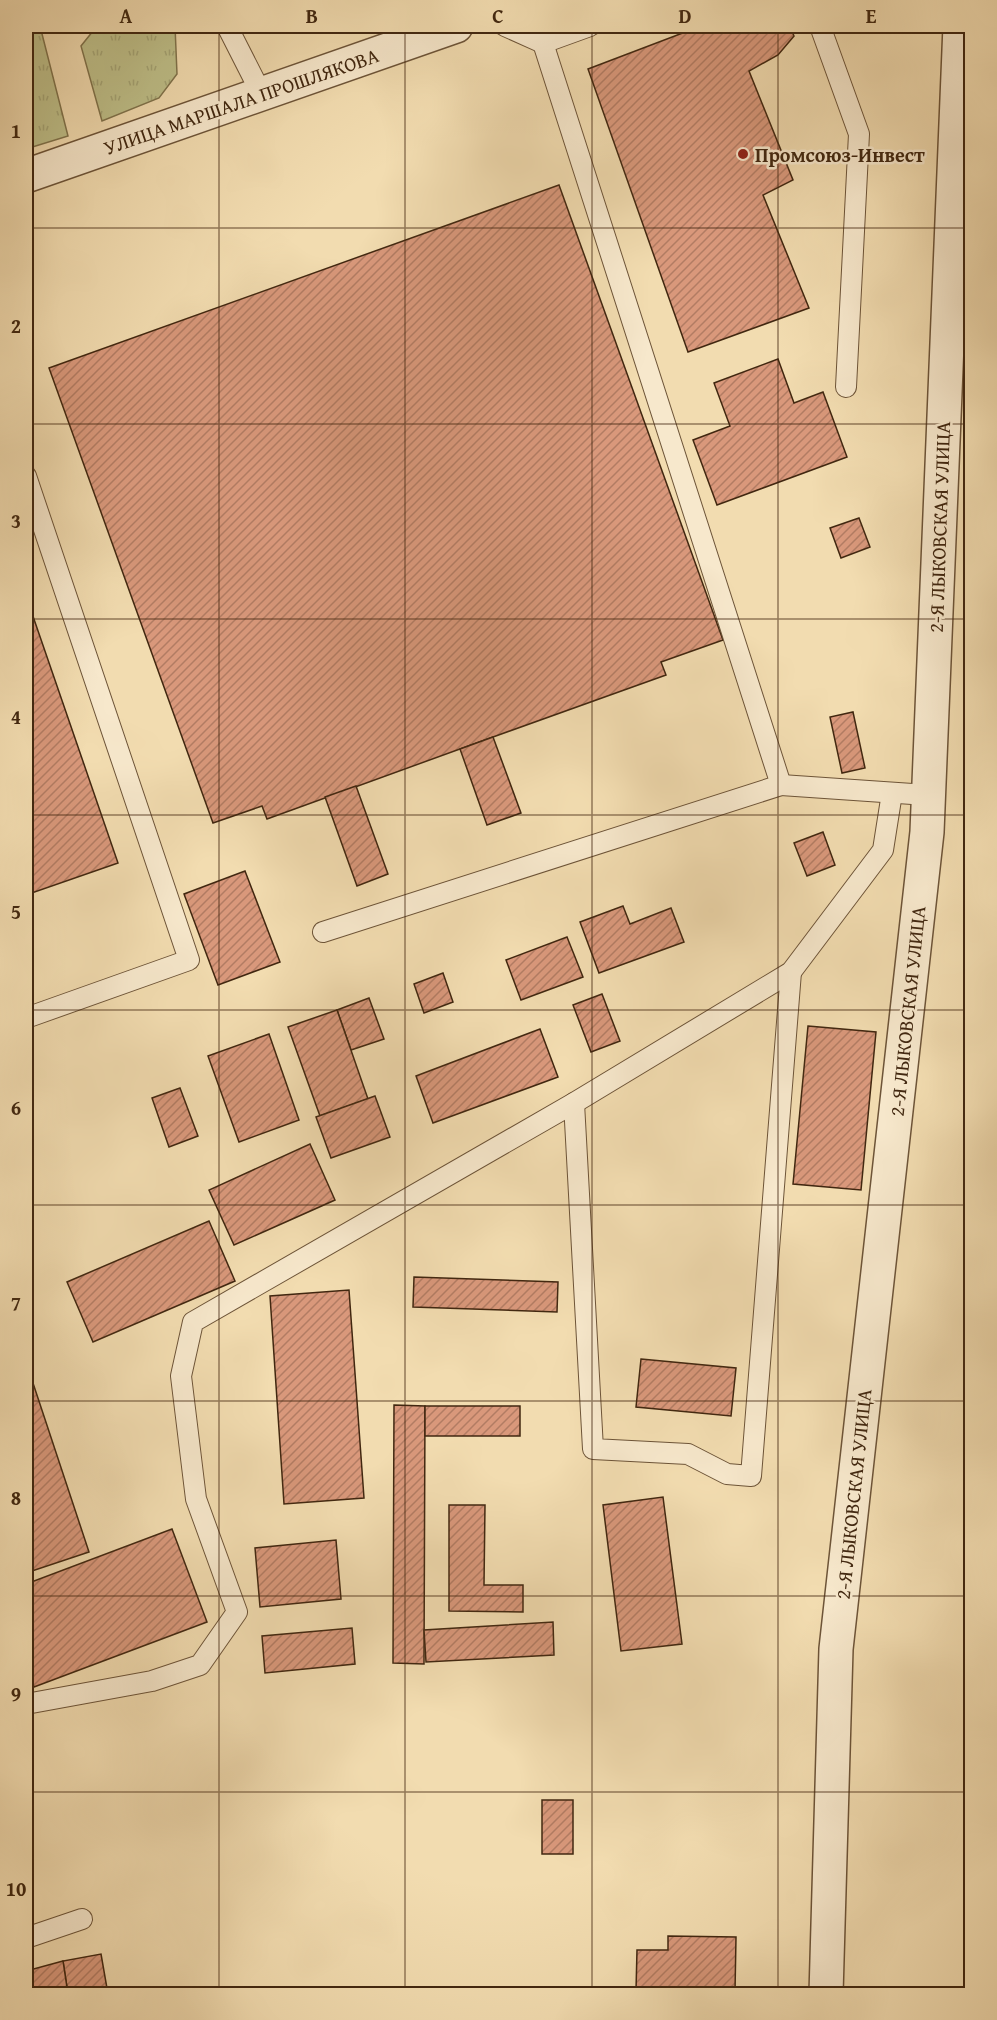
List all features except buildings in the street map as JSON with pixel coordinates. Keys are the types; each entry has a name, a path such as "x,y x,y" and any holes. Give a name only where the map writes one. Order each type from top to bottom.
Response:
{"street":[{"name":"УЛИЦА МАРШАЛА ПРОШЛЯКОВА","path":"26,176 456,26"},
{"name":"2-Я ЛЫКОВСКАЯ УЛИЦА","path":"826,1995 836,1649 927,831 960,26"}],"lane":[{"path":"227,26 261,93"},
{"path":"505,26 543,43 590,26"},
{"path":"820,26 858,134 846,387"},
{"path":"543,43 781,785"},
{"path":"26,476 189,960 26,1018"},
{"path":"324,932 781,785 927,795"},
{"path":"26,1704 152,1681 200,1665 237,1612 196,1499 181,1376 193,1322 574,1103 791,972 883,850 892,793"},
{"path":"574,1103 593,1449 688,1454 727,1474 752,1476 791,972"},
{"path":"26,1938 82,1919"}],"green space":[{"path":"26,26 40,26 68,136 26,149"},
{"path":"97,26 175,26 177,74 159,98 102,121 81,46"}],"place":[{"name":"Промсоюз-Инвест","path":"743,154"}]}
